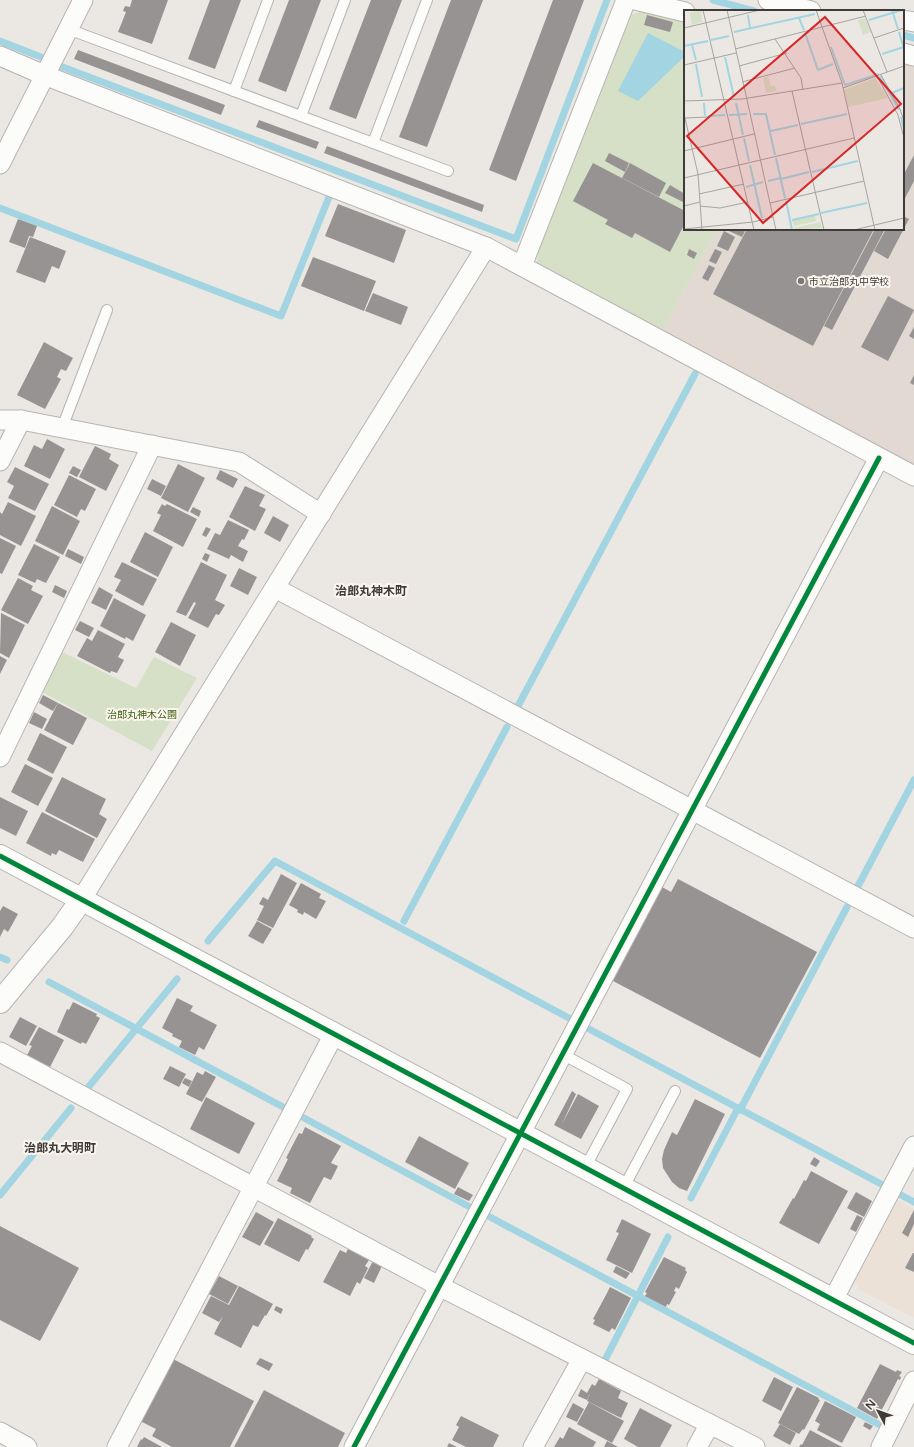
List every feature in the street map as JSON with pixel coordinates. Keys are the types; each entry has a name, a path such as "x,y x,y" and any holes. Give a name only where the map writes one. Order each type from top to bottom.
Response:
{"street":[{"path":"0,164 83,0"},
{"path":"522,266 626,0"},
{"path":"635,0 684,12"},
{"path":"768,0 807,10"},
{"path":"904,20 914,22"},
{"path":"904,53 914,56"},
{"path":"0,56 44,75 486,247 914,476"},
{"path":"0,1002 63,926 81,900 486,247"},
{"path":"0,420 20,420 239,462 321,514"},
{"path":"0,461 20,420"},
{"path":"0,757 152,445"},
{"path":"354,1447 879,458"},
{"path":"275,588 914,928"},
{"path":"0,856 623,1189 914,1342"},
{"path":"117,1447 334,1034"},
{"path":"0,1052 439,1286 756,1447"},
{"path":"833,1300 914,1146"},
{"path":"533,1447 582,1359"},
{"path":"881,1447 914,1380"},
{"path":"697,1447 710,1424"},
{"path":"0,1432 27,1447"}],"lane":[{"path":"234,91 268,0"},
{"path":"301,116 345,0"},
{"path":"373,143 427,0"},
{"path":"68,30 448,171"},
{"path":"62,428 107,310"},
{"path":"562,1054 627,1089 585,1168"},
{"path":"623,1189 675,1092"}],"shaded area":[{"name":"市立治郎丸中学校","path":"904,61 914,64 914,468 661,333 716,230 904,230"},
{"path":"894,1198 914,1209 914,1318 858,1289 854,1275"}],"green space":[{"path":"648,8 684,17 684,230 716,230 661,333 536,265 540,245 626,17"},
{"name":"治郎丸神木公園","path":"62,652 136,688 154,657 197,678 152,751 42,692"}],"water":[{"path":"648,33 684,51 684,57 638,101 618,91"}],"building":[{"path":"132,0 168,0 152,44 118,32 126,12 123,11 125,6 130,7"},
{"path":"210,0 241,0 215,69 188,59"},
{"path":"289,0 321,0 286,92 258,81"},
{"path":"371,0 402,0 356,119 329,109"},
{"path":"451,0 483,0 427,147 399,137"},
{"path":"553,0 584,0 516,181 489,170"},
{"path":"647,15 673,22 670,32 644,25"},
{"path":"78,50 225,105 221,115 74,59"},
{"path":"259,120 319,142 316,149 256,127"},
{"path":"327,146 484,205 482,212 324,153"},
{"path":"609,153 629,163 625,172 605,161"},
{"path":"914,155 914,181 904,200 904,174"},
{"path":"593,163 684,210 684,225 670,252 635,233 632,238 605,224 608,220 573,201"},
{"path":"630,163 666,183 659,197 622,178"},
{"path":"670,185 684,193 684,200 683,202 665,193"},
{"path":"338,204 406,230 394,263 325,236"},
{"path":"904,216 909,219 904,229"},
{"path":"18,219 37,226 33,237 29,236 25,248 9,242"},
{"path":"730,230 746,230 742,237"},
{"path":"746,230 873,230 813,346 713,294"},
{"path":"874,230 884,230 832,330 824,326"},
{"path":"885,230 903,230 888,259 874,251"},
{"path":"724,231 735,237 728,251 717,246"},
{"path":"30,237 66,251 59,269 52,266 45,283 16,272"},
{"path":"689,249 697,253 694,259 687,255"},
{"path":"715,249 722,252 716,264 709,261"},
{"path":"313,257 376,281 364,311 301,286"},
{"path":"709,265 715,268 708,281 702,278"},
{"path":"373,293 408,307 401,325 365,311"},
{"path":"888,296 914,310 888,361 861,347"},
{"path":"914,327 914,339 909,336"},
{"path":"44,342 73,358 66,371 61,369 57,377 61,379 45,409 17,395"},
{"path":"914,375 914,385 910,383"},
{"path":"47,439 65,449 50,479 24,466 34,445 42,449"},
{"path":"95,446 111,454 109,459 119,465 106,491 79,477"},
{"path":"178,464 205,478 188,512 161,498"},
{"path":"73,466 81,470 77,477 69,473"},
{"path":"15,467 49,484 35,511 8,498 14,486 7,482"},
{"path":"220,470 238,479 233,488 216,479"},
{"path":"69,475 96,489 85,511 81,509 77,517 54,505"},
{"path":"152,479 166,486 161,496 147,489"},
{"path":"245,486 265,495 259,506 266,509 255,531 229,517"},
{"path":"8,502 36,516 21,546 0,535 0,512 2,514"},
{"path":"162,504 165,506 167,504 197,519 183,547 153,531 161,515 157,513"},
{"path":"52,506 80,521 63,555 35,541"},
{"path":"193,507 201,511 199,517 190,512"},
{"path":"273,516 289,525 280,542 264,533"},
{"path":"228,520 249,530 244,540 242,539 238,546 248,551 243,562 231,555 229,559 207,549 215,533 220,535"},
{"path":"206,527 211,529 206,537 202,535"},
{"path":"145,532 173,547 158,577 130,562"},
{"path":"0,538 16,546 2,574 0,573"},
{"path":"34,544 60,557 46,583 37,579 35,583 18,575"},
{"path":"68,549 84,557 81,564 65,556"},
{"path":"205,553 210,555 207,562 202,559"},
{"path":"122,562 157,579 143,606 115,591 121,580 114,577"},
{"path":"201,562 227,575 215,600 225,605 219,615 216,614 208,628 188,618 196,603 194,602 186,616 176,612"},
{"path":"239,568 257,577 248,595 230,586"},
{"path":"18,578 33,586 31,590 43,596 28,624 1,610"},
{"path":"55,585 67,591 64,598 52,592"},
{"path":"99,587 113,595 106,610 91,603"},
{"path":"114,598 146,615 133,641 126,637 125,639 100,626"},
{"path":"1,613 25,625 9,658 0,653"},
{"path":"80,621 94,628 89,637 75,630"},
{"path":"171,622 196,635 180,666 155,652"},
{"path":"98,630 125,644 118,657 124,660 117,673 111,671 110,673 77,656 87,638 92,641"},
{"path":"0,656 7,660 0,674"},
{"path":"43,695 58,703 53,711 39,703"},
{"path":"58,703 87,718 73,745 44,730"},
{"path":"34,712 47,719 42,729 29,723"},
{"path":"40,733 67,747 53,774 27,760"},
{"path":"25,764 53,778 38,806 11,792"},
{"path":"62,777 106,799 99,814 107,819 97,838 45,811"},
{"path":"0,797 28,811 16,836 0,828"},
{"path":"42,812 95,839 83,862 59,850 56,855 52,853 51,856 26,843"},
{"path":"281,874 297,883 273,928 257,920 264,906 259,904 263,897 268,900"},
{"path":"678,879 817,952 760,1058 613,981 662,887 671,892"},
{"path":"301,883 321,894 319,898 326,901 316,919 304,912 303,915 297,912 298,910 289,905"},
{"path":"3,906 18,914 8,932 4,929 0,937 0,911"},
{"path":"257,921 272,929 263,944 248,936"},
{"path":"177,998 193,1006 190,1011 217,1025 204,1050 199,1047 195,1055 179,1047 182,1041 172,1036 173,1034 162,1028"},
{"path":"73,1002 97,1014 96,1016 100,1018 86,1044 82,1042 81,1044 57,1032 67,1009 69,1010"},
{"path":"20,1017 37,1026 26,1046 9,1037"},
{"path":"39,1027 64,1040 50,1067 27,1055 32,1046 29,1045"},
{"path":"170,1066 186,1074 179,1087 163,1079"},
{"path":"205,1071 216,1077 202,1102 186,1094 197,1072 203,1075"},
{"path":"185,1078 192,1081 189,1087 182,1083"},
{"path":"572,1091 576,1094 562,1124 578,1094 599,1106 581,1139 554,1125"},
{"path":"206,1097 255,1123 239,1154 190,1129"},
{"path":"695,1099 725,1114 687,1191 679,1188 672,1182 663,1168 662,1159 664,1150 672,1132 677,1135"},
{"path":"305,1127 341,1146 331,1163 338,1166 331,1180 324,1177 310,1203 290,1193 292,1188 277,1181 288,1159 286,1158 299,1133 302,1134"},
{"path":"419,1136 469,1163 455,1189 405,1162"},
{"path":"814,1157 820,1161 816,1167 810,1164"},
{"path":"811,1171 848,1191 819,1244 779,1223 804,1180 806,1181"},
{"path":"458,1187 473,1195 469,1201 454,1194"},
{"path":"856,1192 872,1201 864,1217 847,1208"},
{"path":"914,1210 914,1224 908,1237 902,1233"},
{"path":"256,1212 274,1222 260,1246 242,1237"},
{"path":"857,1215 863,1218 856,1232 850,1229"},
{"path":"278,1218 312,1236 311,1237 314,1239 308,1250 306,1249 299,1262 264,1244"},
{"path":"622,1219 651,1234 632,1273 606,1260 619,1233 616,1232"},
{"path":"0,1226 79,1268 40,1341 0,1320"},
{"path":"348,1249 369,1260 365,1266 368,1268 360,1284 357,1282 350,1296 323,1282 340,1250 346,1253"},
{"path":"914,1253 914,1272 905,1268"},
{"path":"664,1257 686,1268 685,1270 687,1272 679,1289 676,1287 674,1291 676,1292 669,1305 667,1304 666,1307 645,1296 647,1293 645,1292"},
{"path":"373,1261 382,1266 374,1283 364,1278"},
{"path":"616,1266 630,1273 626,1279 613,1272"},
{"path":"219,1276 238,1286 228,1304 209,1294"},
{"path":"239,1286 273,1304 258,1327 253,1325 241,1348 214,1334 223,1316 219,1322 202,1313 211,1296 229,1305"},
{"path":"610,1287 631,1298 615,1330 612,1328 609,1332 593,1324 595,1320 593,1319"},
{"path":"276,1306 283,1309 281,1314 274,1310"},
{"path":"260,1358 273,1364 269,1371 256,1364"},
{"path":"173,1359 254,1401 230,1447 172,1447 152,1436 156,1429 140,1421"},
{"path":"880,1364 896,1372 897,1370 902,1372 899,1376 901,1377 900,1380 898,1379 877,1419 857,1408"},
{"path":"774,1377 793,1387 781,1411 762,1401"},
{"path":"599,1379 621,1391 618,1398 628,1403 621,1418 587,1401 591,1392 587,1400 578,1396 581,1389 587,1393 592,1384 595,1386"},
{"path":"797,1387 819,1398 818,1399 820,1400 804,1430 803,1429 799,1434 778,1423"},
{"path":"264,1390 345,1433 338,1447 234,1447"},
{"path":"825,1401 856,1417 842,1443 817,1430 820,1424 815,1421"},
{"path":"589,1402 624,1421 612,1443 577,1424"},
{"path":"573,1403 584,1409 577,1422 566,1417"},
{"path":"640,1408 672,1425 660,1447 638,1447 624,1439"},
{"path":"461,1416 499,1435 493,1447 466,1447 452,1440 459,1427 456,1425"},
{"path":"865,1422 873,1426 870,1430 863,1426"},
{"path":"780,1424 796,1433 790,1445 773,1436"},
{"path":"569,1427 596,1442 593,1447 554,1447 560,1437 563,1439"},
{"path":"810,1430 842,1447 799,1447 801,1444 802,1445"},
{"path":"144,1437 162,1447 137,1447 141,1439 142,1440"},
{"path":"607,1441 618,1447 604,1447"},
{"path":"449,1443 457,1447 447,1447"}],"waterway":[{"path":"60,66 516,239 607,0"},
{"path":"713,0 750,10"},
{"path":"904,35 914,38"},
{"path":"0,41 41,57"},
{"path":"0,208 281,316 329,197"},
{"path":"518,706 695,374"},
{"path":"404,921 507,727"},
{"path":"857,888 914,780"},
{"path":"208,941 275,861 569,1018"},
{"path":"740,1110 847,907"},
{"path":"0,957 7,960"},
{"path":"86,1090 177,979"},
{"path":"49,982 285,1108"},
{"path":"589,1029 881,1184"},
{"path":"0,1195 71,1108"},
{"path":"691,1198 738,1108"},
{"path":"304,1118 468,1206"},
{"path":"899,1194 914,1202"},
{"path":"490,1217 878,1424"},
{"path":"605,1360 668,1237"}],"cycle path":[{"path":"354,1447 879,458"},
{"path":"0,856 914,1343"}],"place":[{"name":"市立治郎丸中学校","path":"801,281"}],"district":[{"name":"治郎丸神木町","path":"371,591"},
{"name":"治郎丸大明町","path":"60,1148"}]}
